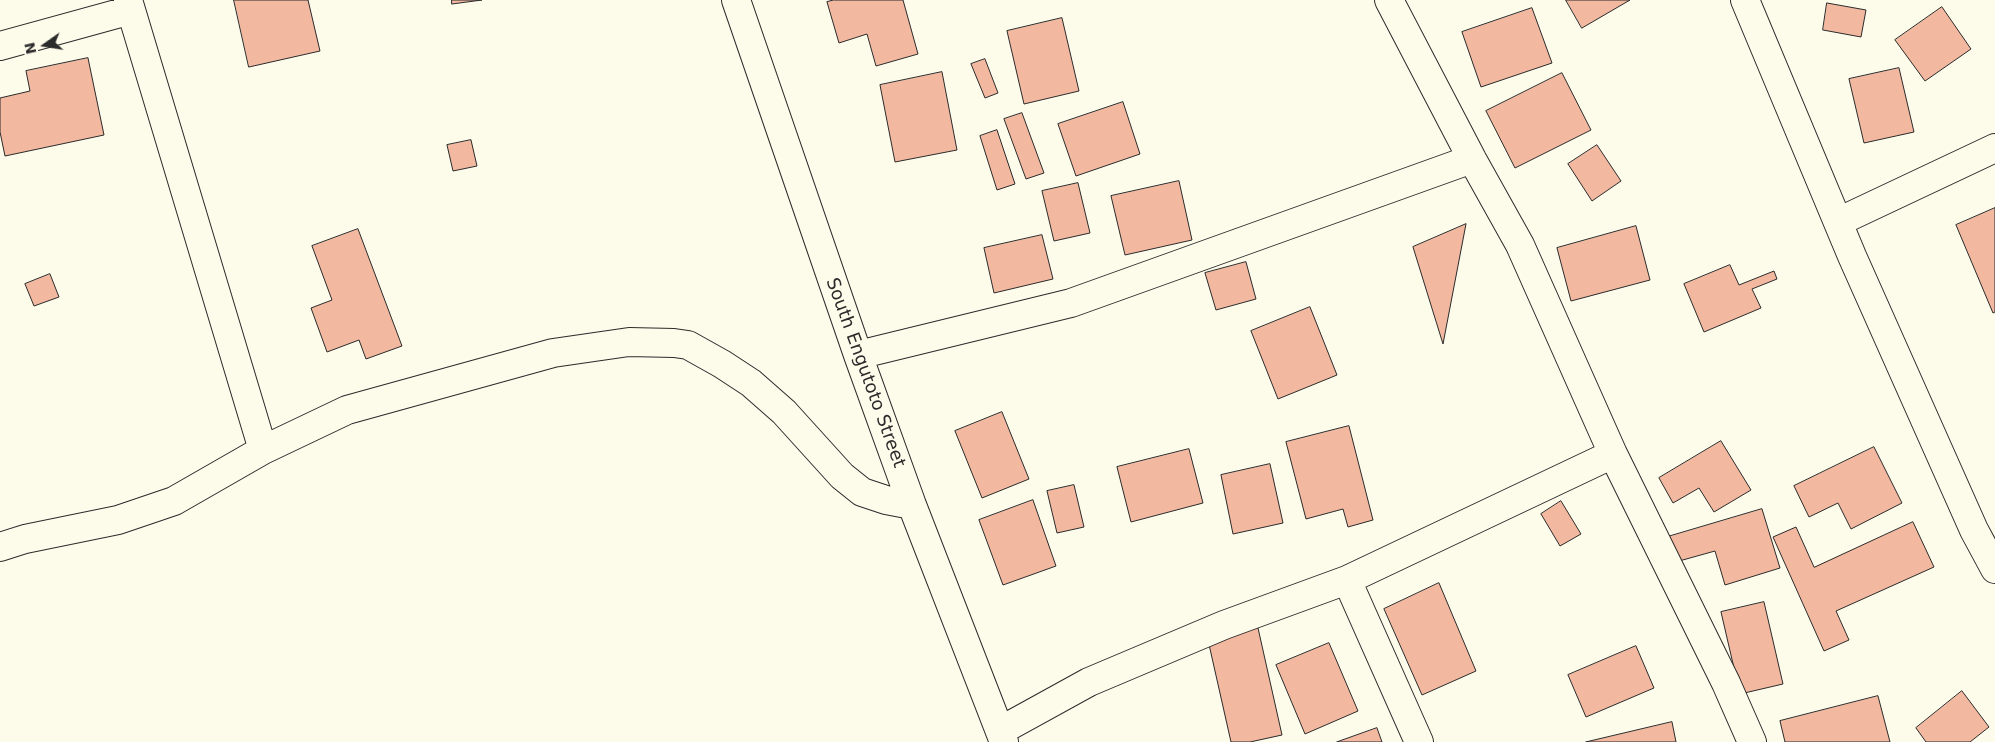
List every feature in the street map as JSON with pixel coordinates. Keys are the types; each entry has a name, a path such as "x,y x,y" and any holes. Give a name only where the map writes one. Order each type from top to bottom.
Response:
{"street":[{"name":"South Engutoto Street","path":"736,0 858,355 912,505 1002,737"},
{"path":"1389,0 1472,159 1520,245 1613,454 1726,683 1752,742"},
{"path":"1745,0 1838,222 1974,530 1995,569"},
{"path":"0,46 130,5 263,450"},
{"path":"1838,222 1995,148"},
{"path":"858,355 1071,303 1472,159"},
{"path":"0,547 25,539 118,520 174,501 263,450 347,410 553,353 629,342 674,342 688,346 751,383 784,412 842,476 862,492 886,500 912,505"},
{"path":"1002,737 1089,682 1224,625 1347,580 1613,454"},
{"path":"1347,580 1419,742"}],"building":[{"path":"234,0 308,0 320,51 249,67"},
{"path":"452,0 482,0 452,4"},
{"path":"834,0 903,0 918,54 876,66 867,34 839,43 827,2"},
{"path":"1566,0 1630,0 1582,28"},
{"path":"1827,3 1866,10 1861,37 1823,30"},
{"path":"1942,7 1971,49 1925,81 1895,40"},
{"path":"1532,8 1552,63 1481,87 1462,32"},
{"path":"1062,18 1079,91 1024,104 1007,31"},
{"path":"88,58 104,135 5,156 0,132 0,98 30,91 26,71"},
{"path":"985,59 998,93 985,98 971,64"},
{"path":"1899,68 1914,132 1864,143 1849,79"},
{"path":"942,72 957,150 895,162 880,85"},
{"path":"1562,73 1591,130 1515,168 1486,111"},
{"path":"1123,102 1140,154 1076,176 1058,124"},
{"path":"1022,113 1044,173 1026,179 1004,119"},
{"path":"997,130 1015,184 997,190 980,136"},
{"path":"471,140 477,166 453,171 447,145"},
{"path":"1597,145 1621,181 1592,201 1568,164"},
{"path":"1179,181 1192,240 1125,255 1111,196"},
{"path":"1078,183 1090,233 1054,241 1042,191"},
{"path":"1995,208 1995,312 1993,313 1956,225"},
{"path":"1466,224 1443,344 1413,247"},
{"path":"1636,226 1650,280 1571,301 1557,248"},
{"path":"358,229 402,346 366,359 359,340 327,352 311,308 332,300 312,246"},
{"path":"1042,235 1053,279 994,293 984,248"},
{"path":"1246,262 1256,299 1216,310 1205,273"},
{"path":"1730,265 1739,285 1774,271 1777,279 1752,289 1761,308 1704,332 1684,284"},
{"path":"50,274 59,297 34,306 25,284"},
{"path":"1310,307 1337,375 1278,399 1251,331"},
{"path":"1002,412 1029,479 982,498 955,431"},
{"path":"1349,426 1373,520 1348,527 1343,509 1306,519 1286,442"},
{"path":"1721,441 1751,490 1714,512 1699,488 1673,503 1659,478"},
{"path":"1874,447 1902,503 1851,529 1838,503 1809,517 1794,486"},
{"path":"1189,449 1203,503 1131,522 1117,467"},
{"path":"1270,464 1283,523 1233,534 1221,475"},
{"path":"1074,485 1084,527 1057,533 1047,491"},
{"path":"1033,500 1056,566 1003,585 979,520"},
{"path":"1561,501 1581,534 1560,546 1541,514"},
{"path":"1762,509 1780,568 1725,585 1715,551 1672,563 1664,538"},
{"path":"1913,522 1934,567 1836,611 1849,640 1824,651 1773,537 1796,527 1814,567"},
{"path":"1439,583 1476,671 1422,695 1384,609"},
{"path":"1764,602 1783,684 1740,694 1721,612"},
{"path":"1258,628 1282,735 1250,742 1231,742 1208,640"},
{"path":"1329,643 1358,711 1305,734 1276,665"},
{"path":"1636,646 1654,688 1586,717 1568,675"},
{"path":"1962,691 1989,727 1970,742 1926,742 1916,728"},
{"path":"1878,696 1890,742 1785,742 1780,721"},
{"path":"1672,722 1676,742 1586,742"},
{"path":"1377,728 1382,742 1337,742"}]}
